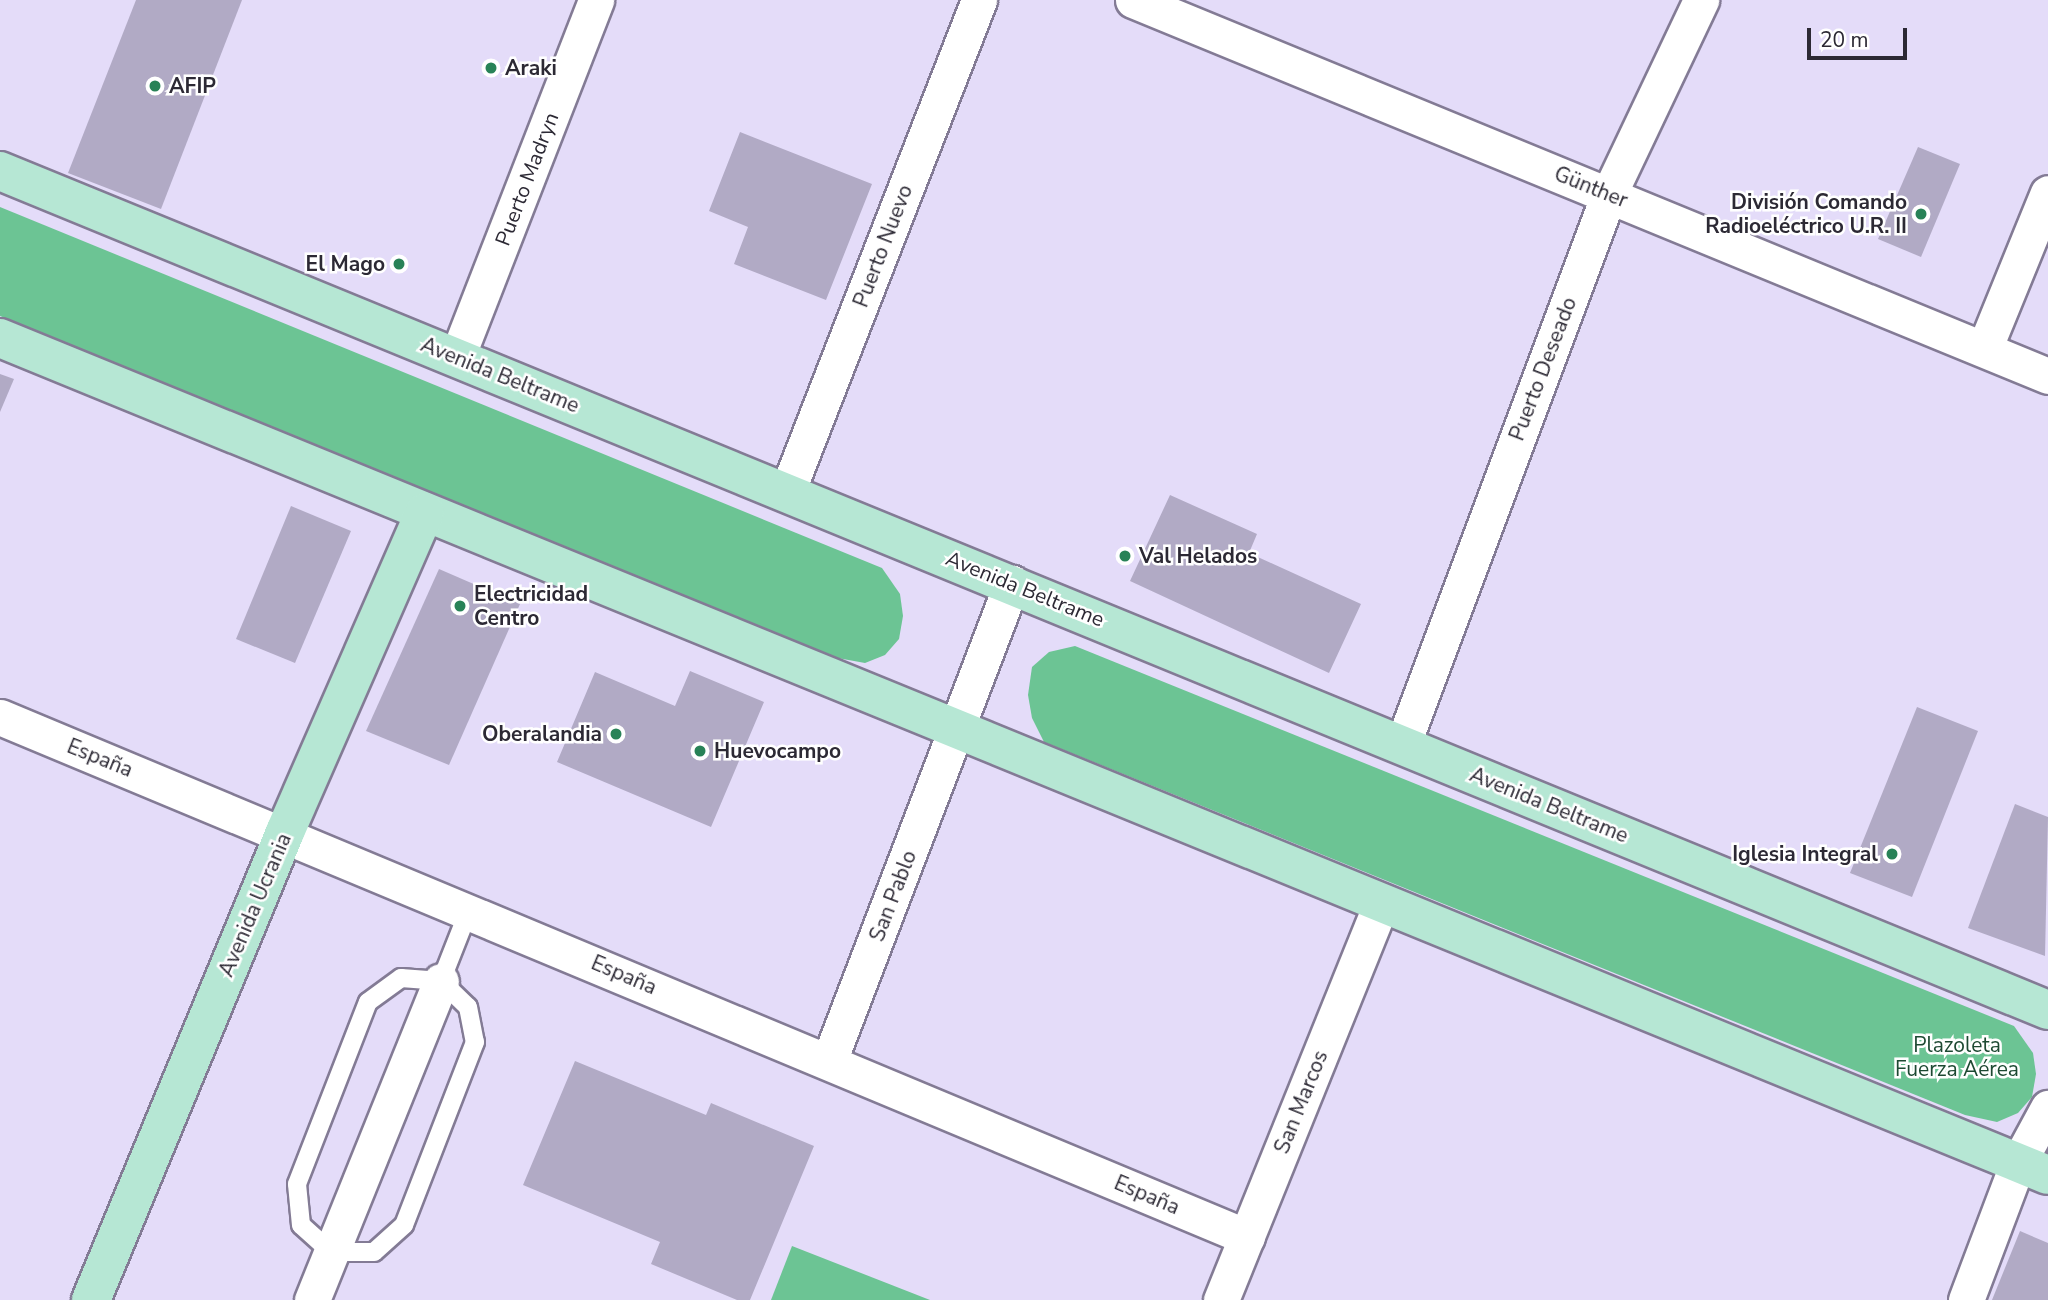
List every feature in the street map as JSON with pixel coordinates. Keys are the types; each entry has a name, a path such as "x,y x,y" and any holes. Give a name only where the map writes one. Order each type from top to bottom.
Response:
{"main road":[{"name":"Avenida Beltrame","path":"0,171 1012,583 2048,1010"},
{"path":"0,338 2032,1170"},
{"name":"Avenida Ucrania","path":"91,1300 285,832 425,512"}],"street":[{"name":"Puerto Madryn","path":"457,357 596,0"},
{"name":"Puerto Nuevo","path":"786,492 979,0"},
{"name":"Günther","path":"1133,0 1985,347 2048,376"},
{"name":"Puerto Deseado","path":"1402,746 1609,194 1701,0"},
{"path":"1985,347 2048,193"},
{"name":"San Pablo","path":"829,1061 1012,583"},
{"name":"España","path":"0,717 285,832 1247,1237"},
{"name":"San Marcos","path":"1221,1300 1381,904"},
{"path":"312,1300 441,981"},
{"path":"1966,1300 2032,1170 2048,1108"}],"lane":[{"path":"441,981 470,910"},
{"path":"401,978 441,981 468,1007 475,1042 404,1224 374,1252 331,1252 301,1225 297,1184 368,1002 401,978"}],"green space":[{"path":"0,207 882,568 900,594 903,616 899,639 885,655 865,663 832,657 0,316"},
{"name":"Plazoleta Fuerza Aérea","path":"1075,646 2014,1026 2033,1053 2036,1074 2032,1097 2018,1113 1997,1122 1965,1115 1044,742 1032,718 1028,695 1032,667 1049,652"},
{"path":"792,1246 930,1300 771,1300"}],"building":[{"name":"AFIP","path":"136,0 242,0 161,209 68,173"},
{"path":"740,132 872,184 826,300 734,264 748,227 709,211"},
{"path":"1918,147 1960,164 1921,257 1878,239"},
{"path":"0,374 14,379 0,412"},
{"path":"1170,495 1257,534 1249,553 1361,604 1329,673 1130,581"},
{"path":"291,506 351,531 295,663 236,639"},
{"path":"439,569 520,604 449,765 366,731"},
{"path":"690,671 764,702 711,827 557,762 595,672 675,706"},
{"path":"1917,707 1978,731 1912,897 1850,873"},
{"path":"2015,804 2048,817 2045,956 1968,928"},
{"path":"575,1061 706,1115 711,1103 814,1146 750,1300 737,1300 651,1264 660,1242 523,1185"},
{"path":"2020,1231 2048,1243 2048,1300 1992,1300"}],"place":[{"name":"Araki","path":"491,68"},
{"name":"AFIP","path":"155,86"},
{"name":"División Comando Radioeléctrico U.R. II","path":"1921,214"},
{"name":"El Mago","path":"399,264"},
{"name":"Val Helados","path":"1125,556"},
{"name":"Electricidad Centro","path":"460,606"},
{"name":"Oberalandia","path":"616,734"},
{"name":"Huevocampo","path":"700,751"},
{"name":"Iglesia Integral","path":"1892,854"}]}
